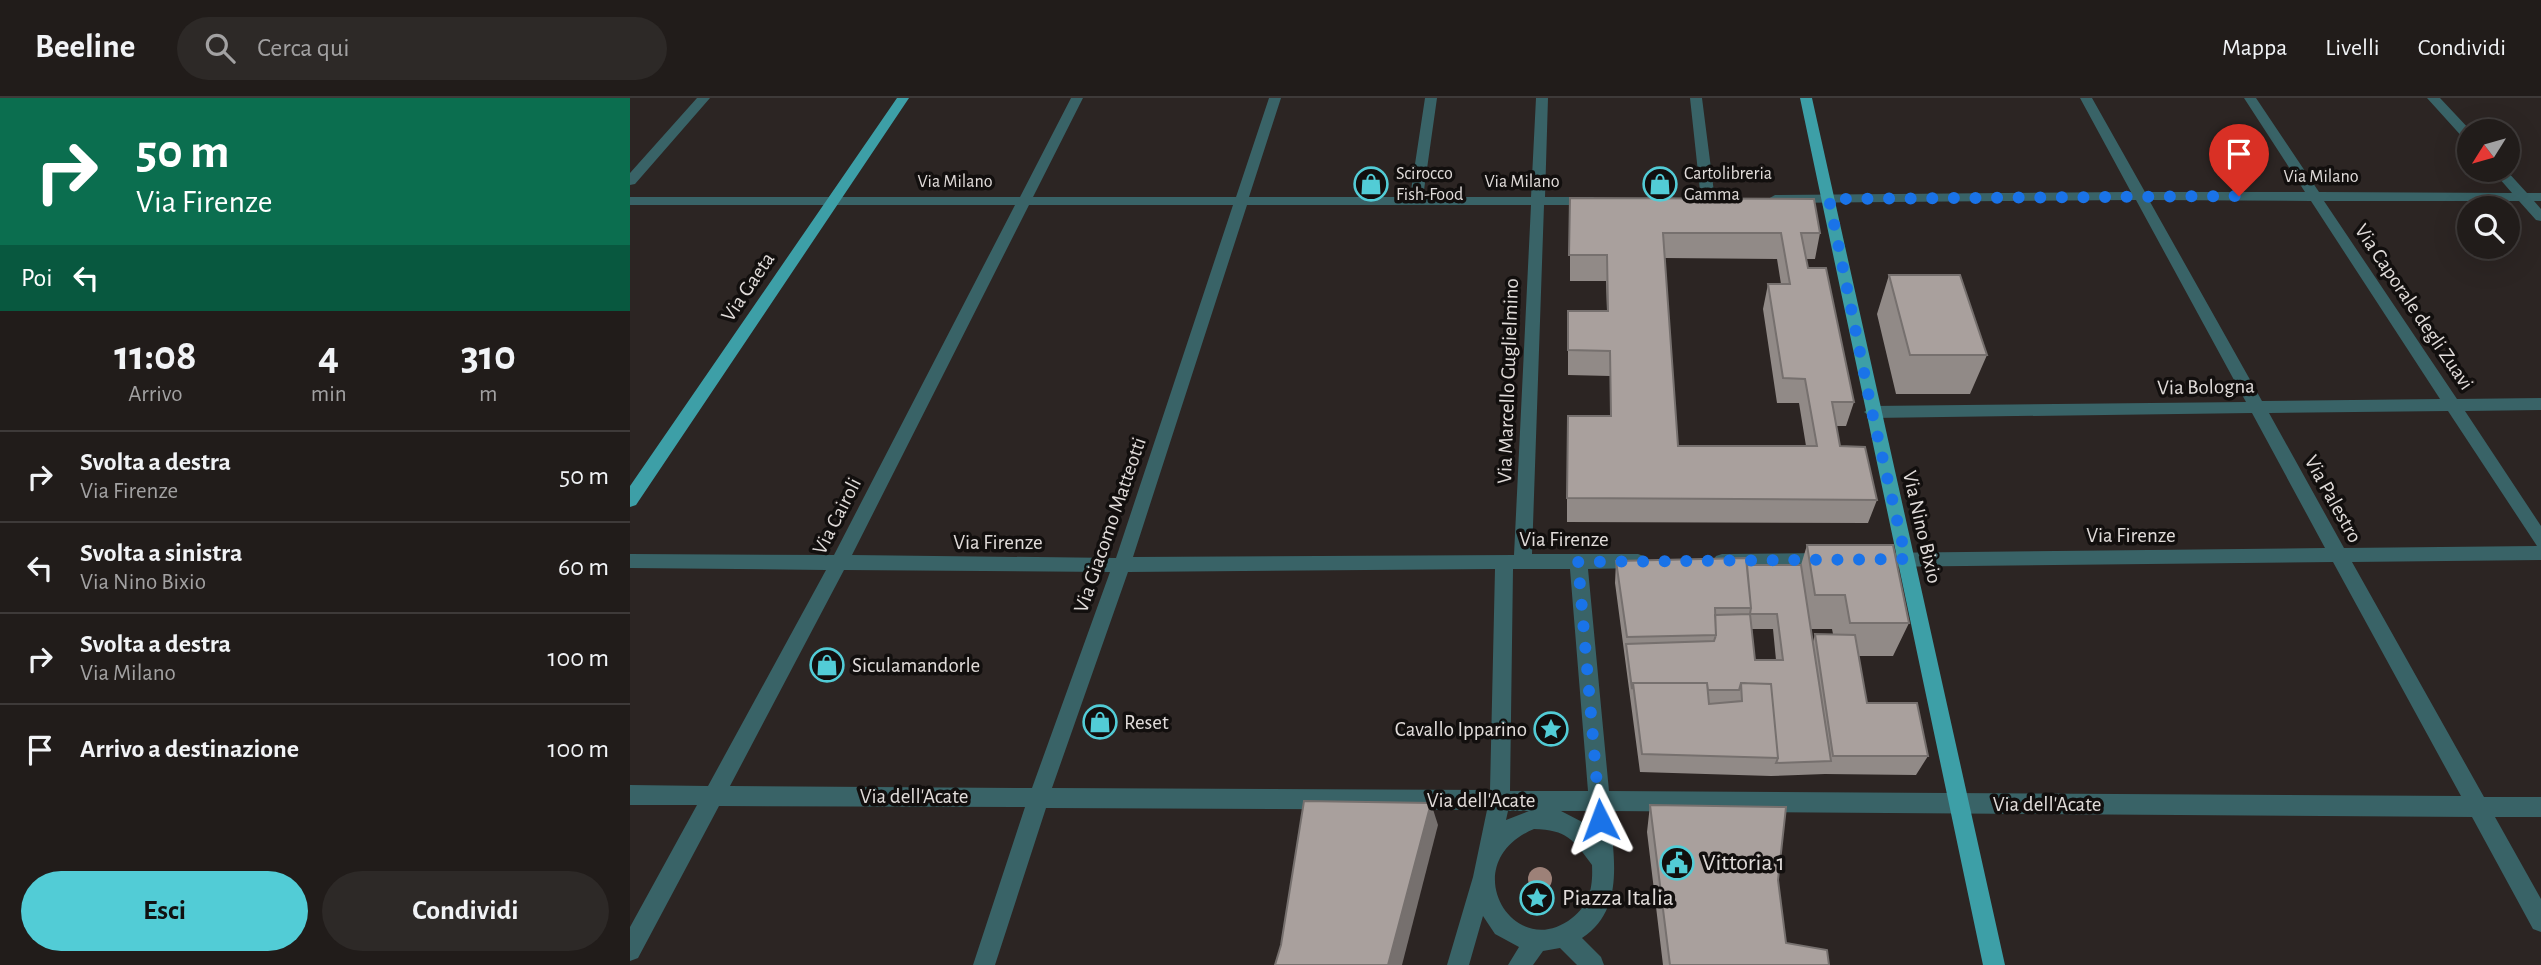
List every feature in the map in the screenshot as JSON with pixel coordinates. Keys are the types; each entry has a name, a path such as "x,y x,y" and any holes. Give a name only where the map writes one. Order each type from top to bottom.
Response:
{"main road":[{"name":"Via Gaeta","path":"630,500 903,98"},
{"name":"Via Nino Bixio","path":"1806,98 1994,965"}],"street":[{"path":"630,181 704,98"},
{"name":"Via Cairoli","path":"630,950 839,563 1076,98"},
{"name":"Via Giacomo Matteotti","path":"984,965 1039,796 1122,565 1275,98"},
{"path":"1416,201 1431,98"},
{"name":"Via Marcello Guglielmino","path":"1488,854 1500,800 1513,562 1539,201 1542,98"},
{"path":"1696,98 1708,200"},
{"name":"Via Palestro","path":"2086,98 2137,196 2541,921"},
{"name":"Via Caporale degli Zuavi","path":"2250,98 2541,540"},
{"path":"2433,98 2457,125"},
{"path":"2510,182 2541,216"},
{"name":"Via Milano","path":"1762,199 2541,197"},
{"name":"Via Milano","path":"630,201 1604,201"},
{"name":"Via Bologna","path":"1872,412 2541,404"},
{"name":"Via Firenze","path":"1701,561 2541,553"},
{"name":"Via Firenze","path":"630,561 1122,565 1660,561"},
{"path":"1482,876 1488,907 1508,930 1523,937 1538,940 1564,936 1584,924 1598,905 1604,883 1600,800 1578,562"},
{"name":"Via dell'Acate","path":"630,795 2541,807"},
{"path":"1458,965 1488,854 1509,830 1538,818 1558,819 1578,827 1592,842 1602,860"},
{"path":"1564,936 1593,965"},
{"path":"1519,965 1538,940"}],"building":[{"path":"1570,198 1814,199 1820,233 1801,233 1808,268 1826,268 1854,402 1832,402 1840,446 1865,447 1877,500 1567,498 1568,416 1611,416 1610,351 1568,350 1568,311 1608,311 1607,255 1569,255","holes":["1663,233 1781,233 1790,284 1768,284 1783,378 1805,379 1817,446 1678,446"]},
{"path":"1889,275 1960,275 1987,355 1910,355"},
{"path":"1807,545 1893,545 1909,623 1850,623 1845,595 1815,595"},
{"path":"1746,558 1751,608 1715,608 1716,635 1627,637 1616,561"},
{"path":"1747,565 1801,565 1831,761 1776,763 1778,758 1771,684 1741,683 1739,690 1708,690 1707,683 1633,683 1632,689 1626,644 1714,641 1715,615 1750,614","holes":["1750,614 1777,614 1783,660 1755,660"]},
{"path":"1815,634 1855,635 1867,703 1917,703 1928,756 1833,756"},
{"path":"1633,683 1707,683 1709,704 1742,701 1741,683 1771,684 1778,758 1642,754"},
{"path":"1304,801 1431,803 1388,965 1275,965 1281,945"},
{"path":"1650,805 1786,807 1778,880 1786,943 1827,950 1829,965 1670,965"}],"place":[{"name":"Scirocco Fish-Food","path":"1371,184"},
{"name":"Cartolibreria Gamma","path":"1660,184"},
{"name":"Siculamandorle","path":"827,665"},
{"name":"Reset","path":"1100,722"},
{"name":"Cavallo Ipparino","path":"1551,729"},
{"name":"Vittoria 1","path":"1677,863"},
{"name":"Piazza Italia","path":"1537,898"}],"route":[{"path":"1600,820 1578,562 1906,559 1872,412 1829,199 2239,196"}]}
